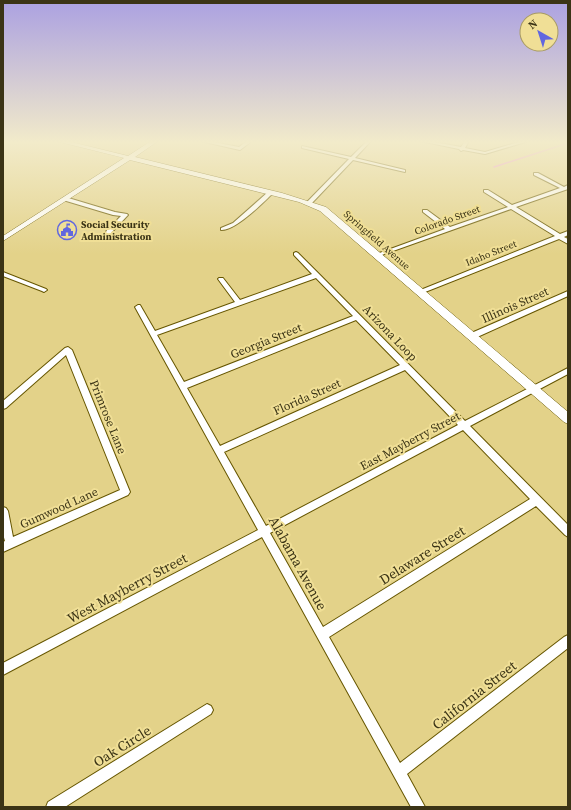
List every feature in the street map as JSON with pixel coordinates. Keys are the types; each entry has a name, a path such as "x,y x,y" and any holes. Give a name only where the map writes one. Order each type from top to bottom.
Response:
{"main road":[{"path":"3,239 96,179"},
{"name":"Springfield Avenue","path":"215,179 309,203 328,212 568,419"}],"street":[{"path":"309,203 332,179"},
{"path":"547,179 566,187"},
{"name":"Colorado Street","path":"377,255 566,187"},
{"path":"486,191 568,242"},
{"path":"223,229 235,224 270,193"},
{"path":"65,199 115,214 125,215 122,220 108,231 106,238"},
{"path":"425,211 449,229"},
{"name":"Idaho Street","path":"420,292 568,233"},
{"name":"Arizona Loop","path":"296,254 568,532"},
{"path":"3,274 44,290"},
{"path":"153,334 317,275"},
{"path":"221,279 240,303"},
{"name":"Illinois Street","path":"472,336 568,293"},
{"name":"Alabama Avenue","path":"138,307 418,807"},
{"name":"Georgia Street","path":"182,386 357,317"},
{"name":"Primrose Lane","path":"3,406 68,350 125,492"},
{"name":"Florida Street","path":"218,451 406,366"},
{"name":"East Mayberry Street","path":"264,531 568,371"},
{"name":"Gumwood Lane","path":"6,546 125,492"},
{"name":"Delaware Street","path":"322,635 537,500"},
{"path":"3,511 6,546"},
{"name":"West Mayberry Street","path":"3,669 264,531"},
{"name":"California Street","path":"398,772 568,641"},
{"name":"Oak Circle","path":"54,807 207,710"}],"place":[{"name":"Social Security Administration","path":"67,230"}]}
